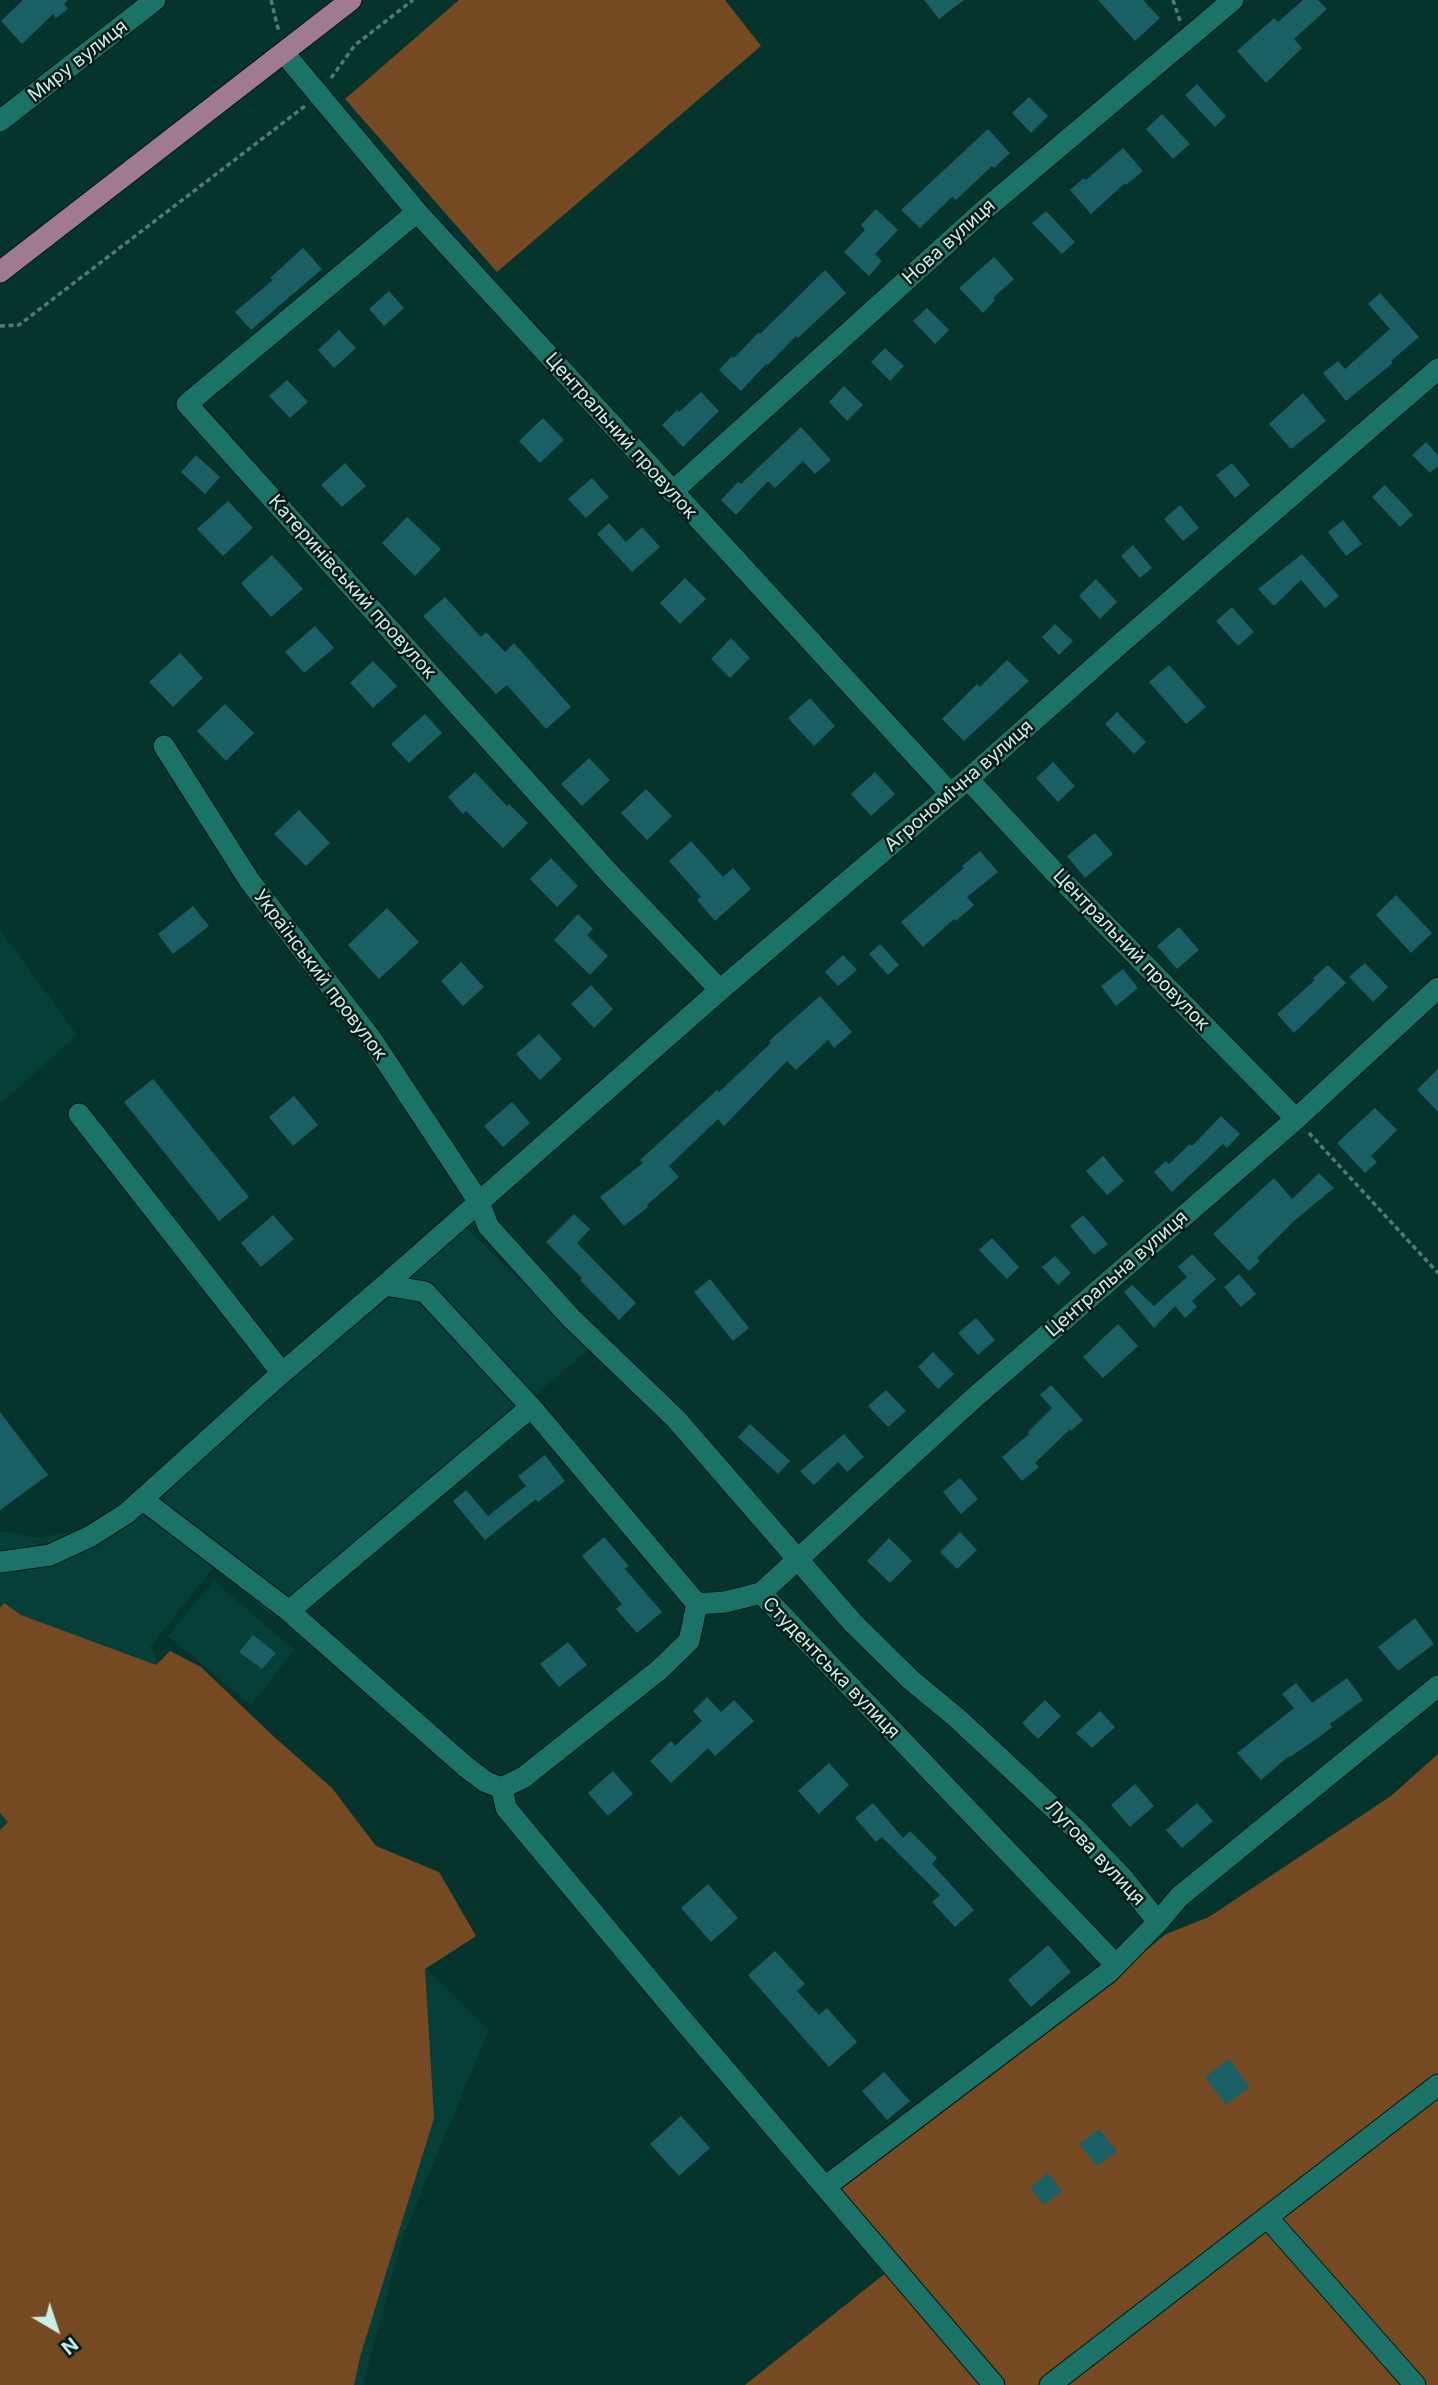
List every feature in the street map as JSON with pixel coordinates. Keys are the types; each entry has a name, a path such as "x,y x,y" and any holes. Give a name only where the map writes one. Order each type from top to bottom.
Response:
{"main road":[{"path":"0,272 351,0"}],"street":[{"name":"Миру вулиця","path":"0,121 155,0"},
{"name":"Нова вулиця","path":"672,492 982,212 1233,0"},
{"name":"Центральний провулок","path":"284,53 417,212 951,794"},
{"name":"Катеринівський провулок","path":"417,212 187,404 610,874 720,990"},
{"name":"Агрономічна вулиця","path":"0,1562 50,1555 91,1536 127,1513 282,1373 720,990 951,794 1438,369"},
{"name":"Український провулок","path":"164,746 248,880 372,1040 479,1202 488,1226 571,1318 676,1419 797,1560"},
{"name":"Центральний провулок","path":"968,779 1059,877 1296,1119"},
{"name":"Центральна вулиця","path":"761,1594 974,1398 1296,1119 1438,988"},
{"path":"79,1114 282,1373"},
{"path":"142,1499 289,1611 466,1767 486,1782 502,1788 524,1777 659,1670 689,1641 697,1604 530,1407 425,1292 385,1285"},
{"path":"289,1611 530,1407"},
{"name":"Лугова вулиця","path":"797,1560 853,1623 911,1680 957,1718 1078,1830 1123,1878 1158,1922 1179,1897 1438,1686"},
{"name":"Студентська вулиця","path":"697,1604 725,1602 761,1594 1116,1965"},
{"path":"502,1788 506,1808 994,2385"},
{"path":"825,2187 1110,1972 1158,1922"},
{"path":"1051,2385 1438,2085"},
{"path":"1267,2217 1415,2385"}],"path":[{"path":"271,0 284,53"},
{"path":"325,87 355,45 413,0"},
{"path":"0,326 19,325 306,106"},
{"path":"1296,1119 1438,1273"}],"shaded area":[{"path":"459,0 725,0 761,46 497,272 345,99"},
{"path":"0,930 77,1035 0,1104"},
{"path":"465,1226 589,1349 274,1617 213,1568 150,1647 218,1766 489,2030 403,2236 363,2385 0,2385 0,1531 35,1538 122,1524"},
{"path":"214,1581 294,1650 251,1705 168,1636"},
{"path":"4,1603 21,1615 156,1665 170,1651 201,1667 332,1788 376,1846 439,1872 476,1936 425,1969 434,2118 360,2357 354,2385 0,2385 0,1830 8,1822 0,1813 0,1608"},
{"path":"1438,1754 1438,2385 745,2385 892,2268 837,2190 1060,2020 1166,1934 1209,1917 1391,1796"}],"building":[{"path":"23,0 68,0 64,4 68,9 56,18 53,14 22,44 1,21"},
{"path":"924,0 964,0 939,19"},
{"path":"1098,0 1143,0 1160,18 1135,41"},
{"path":"1303,0 1318,0 1327,9 1294,39 1302,48 1266,83 1237,51 1274,18 1278,22"},
{"path":"1197,84 1226,116 1215,127 1185,95"},
{"path":"1029,97 1048,116 1031,133 1012,113"},
{"path":"1162,114 1190,144 1173,159 1146,129"},
{"path":"988,129 1010,153 956,200 952,197 920,228 901,210"},
{"path":"1123,148 1143,171 1126,185 1125,183 1091,214 1070,190"},
{"path":"876,209 898,230 875,254 882,261 869,276 844,252 865,230 861,225"},
{"path":"1046,211 1075,242 1062,254 1032,223"},
{"path":"303,248 322,269 251,330 235,312 273,280 270,278"},
{"path":"994,257 1014,279 993,298 995,300 983,313 959,288"},
{"path":"825,270 846,293 766,364 741,391 719,370"},
{"path":"389,291 404,308 384,326 369,309"},
{"path":"1380,293 1419,337 1391,361 1393,363 1346,401 1323,373 1338,361 1345,369 1390,329 1368,304"},
{"path":"927,308 949,330 935,344 913,321"},
{"path":"339,330 356,348 334,368 318,350"},
{"path":"885,348 904,366 890,381 871,362"},
{"path":"287,380 308,402 290,418 269,396"},
{"path":"844,386 863,405 847,421 829,402"},
{"path":"701,392 719,411 683,447 662,425"},
{"path":"1303,393 1326,421 1291,449 1269,424"},
{"path":"543,418 564,440 540,463 519,441"},
{"path":"801,427 831,460 815,474 803,461 775,488 768,481 736,515 721,500"},
{"path":"1426,442 1438,455 1438,466 1430,473 1412,455"},
{"path":"196,455 220,477 205,494 181,472"},
{"path":"345,463 366,486 342,507 321,485"},
{"path":"1232,463 1250,485 1235,498 1216,475"},
{"path":"592,478 609,497 586,518 568,499"},
{"path":"1385,485 1413,515 1400,527 1372,497"},
{"path":"228,501 253,528 223,556 197,529"},
{"path":"1180,505 1199,528 1183,541 1164,519"},
{"path":"407,517 441,549 415,576 382,543"},
{"path":"1343,520 1362,544 1346,556 1328,532"},
{"path":"609,523 626,542 642,527 660,547 632,572 597,534"},
{"path":"1133,545 1152,568 1140,578 1121,556"},
{"path":"1302,554 1339,596 1325,608 1301,580 1274,606 1258,589"},
{"path":"272,555 303,589 271,617 241,583"},
{"path":"685,578 706,599 680,624 660,603"},
{"path":"1096,579 1117,602 1100,619 1079,596"},
{"path":"445,597 481,637 486,632 505,652 514,643 571,707 546,729 507,685 496,694 423,616"},
{"path":"1232,607 1254,632 1238,646 1216,621"},
{"path":"1055,624 1073,641 1059,655 1042,637"},
{"path":"315,626 334,648 304,673 285,652"},
{"path":"731,638 750,658 730,678 711,659"},
{"path":"180,653 203,678 173,707 149,682"},
{"path":"1007,660 1029,681 964,741 942,719 977,684 980,687"},
{"path":"373,661 397,686 373,708 350,683"},
{"path":"1169,665 1206,707 1186,724 1149,682"},
{"path":"810,698 835,726 814,746 788,718"},
{"path":"225,704 254,733 226,761 197,731"},
{"path":"1117,712 1146,742 1134,754 1105,724"},
{"path":"425,714 442,733 409,763 391,744"},
{"path":"589,758 610,780 582,806 561,784"},
{"path":"1053,762 1075,786 1058,802 1036,778"},
{"path":"475,772 507,806 509,804 528,823 503,848 466,811 463,814 448,797"},
{"path":"875,772 895,794 871,816 851,794"},
{"path":"646,789 672,816 647,840 621,813"},
{"path":"299,810 330,843 306,866 274,834"},
{"path":"1095,833 1113,854 1085,878 1067,856"},
{"path":"691,841 723,877 733,868 751,889 715,921 697,900 701,897 669,861"},
{"path":"980,851 998,872 967,897 974,905 923,947 901,922"},
{"path":"551,858 578,886 557,907 530,879"},
{"path":"1396,895 1432,933 1411,953 1376,915"},
{"path":"193,906 209,926 173,954 158,934"},
{"path":"387,908 419,942 379,979 348,945"},
{"path":"578,914 593,929 587,935 608,956 590,975 554,940"},
{"path":"1179,927 1199,950 1177,969 1157,946"},
{"path":"880,944 899,965 888,975 869,954"},
{"path":"843,955 857,970 838,986 825,972"},
{"path":"461,962 484,987 463,1006 441,981"},
{"path":"1365,963 1388,987 1373,1002 1349,977"},
{"path":"1328,965 1346,983 1294,1033 1277,1014"},
{"path":"1123,969 1138,988 1116,1006 1101,986"},
{"path":"591,985 613,1009 594,1028 571,1004"},
{"path":"820,996 852,1032 834,1048 828,1040 796,1070 787,1061 724,1126 718,1119 669,1166 679,1177 624,1226 600,1197 643,1163 640,1160 717,1090 719,1092 771,1043 769,1041"},
{"path":"539,1034 562,1059 540,1080 516,1054"},
{"path":"1438,1069 1438,1112 1417,1090"},
{"path":"153,1079 249,1197 219,1221 124,1102"},
{"path":"294,1096 318,1125 293,1146 269,1117"},
{"path":"512,1102 530,1123 503,1147 484,1126"},
{"path":"1375,1108 1397,1130 1371,1156 1377,1162 1365,1173 1337,1143"},
{"path":"1221,1116 1240,1134 1227,1148 1223,1144 1172,1192 1154,1172 1166,1161 1169,1164 1190,1144 1192,1146"},
{"path":"1103,1156 1124,1181 1107,1195 1086,1171"},
{"path":"1319,1173 1334,1188 1294,1221 1257,1258 1260,1261 1249,1271 1213,1234 1274,1178 1292,1199"},
{"path":"574,1214 590,1229 577,1243 636,1303 619,1320 546,1242"},
{"path":"273,1215 294,1239 261,1267 241,1243"},
{"path":"1083,1215 1108,1244 1094,1255 1070,1226"},
{"path":"992,1238 1019,1267 1007,1279 979,1250"},
{"path":"1192,1254 1216,1279 1192,1301 1197,1307 1185,1318 1175,1306 1154,1328 1124,1292 1132,1285 1154,1306 1187,1277 1178,1267"},
{"path":"1055,1256 1071,1273 1058,1285 1042,1267"},
{"path":"1239,1274 1256,1294 1241,1307 1224,1287"},
{"path":"710,1279 749,1328 733,1341 694,1292"},
{"path":"976,1318 995,1340 978,1355 958,1333"},
{"path":"1118,1324 1138,1346 1103,1378 1083,1357"},
{"path":"933,1352 954,1374 938,1389 918,1367"},
{"path":"1051,1385 1083,1420 1035,1463 1039,1467 1022,1481 1002,1457 1029,1434 1052,1408 1040,1395"},
{"path":"886,1390 906,1411 888,1427 868,1406"},
{"path":"0,1412 48,1475 0,1510"},
{"path":"750,1424 790,1461 778,1474 738,1437"},
{"path":"844,1434 864,1457 847,1472 838,1462 814,1485 800,1471"},
{"path":"545,1455 565,1481 538,1502 536,1499 485,1540 453,1501 466,1490 488,1516 526,1486 518,1476"},
{"path":"960,1478 978,1499 961,1514 943,1492"},
{"path":"960,1532 977,1550 957,1569 940,1552"},
{"path":"604,1537 629,1566 625,1569 662,1612 637,1633 616,1609 622,1604 582,1556"},
{"path":"889,1538 912,1561 890,1583 867,1561"},
{"path":"1415,1618 1434,1644 1398,1671 1378,1647"},
{"path":"253,1635 276,1653 262,1669 239,1652"},
{"path":"568,1642 587,1665 559,1687 540,1664"},
{"path":"1347,1678 1363,1700 1330,1724 1332,1727 1318,1738 1289,1756 1261,1780 1237,1753 1294,1708 1282,1694 1296,1683 1312,1703"},
{"path":"707,1697 721,1712 734,1700 754,1721 715,1756 708,1748 671,1783 650,1761 671,1741 675,1746 702,1721 693,1711"},
{"path":"1045,1700 1061,1716 1038,1739 1022,1723"},
{"path":"1100,1711 1115,1727 1092,1748 1076,1733"},
{"path":"829,1763 849,1785 819,1814 798,1791"},
{"path":"613,1771 633,1794 608,1816 588,1793"},
{"path":"1135,1784 1154,1806 1130,1827 1111,1805"},
{"path":"873,1803 903,1838 910,1831 937,1858 932,1864 974,1910 955,1927 932,1902 940,1895 882,1837 876,1842 855,1818"},
{"path":"1197,1803 1213,1821 1182,1848 1166,1830"},
{"path":"708,1884 738,1918 711,1942 681,1908"},
{"path":"1048,1945 1071,1972 1031,2007 1008,1980"},
{"path":"775,1951 805,1984 797,1991 819,2015 827,2008 857,2042 829,2067 748,1975"},
{"path":"1229,2059 1250,2087 1226,2105 1205,2077"},
{"path":"884,2072 910,2101 887,2120 862,2091"},
{"path":"681,2116 710,2148 679,2176 650,2144"},
{"path":"1099,2129 1117,2151 1097,2166 1079,2144"},
{"path":"1048,2173 1062,2191 1044,2205 1030,2188"}]}
